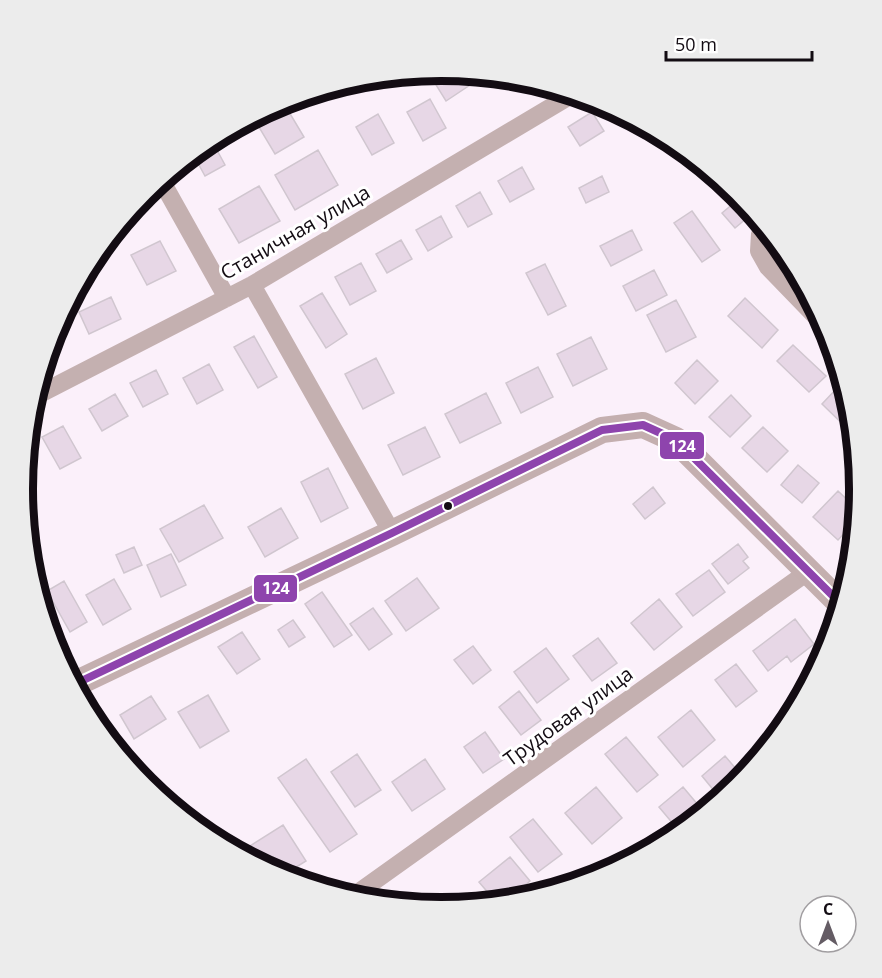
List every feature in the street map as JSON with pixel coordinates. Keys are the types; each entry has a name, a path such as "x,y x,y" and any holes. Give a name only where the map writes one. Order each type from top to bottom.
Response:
{"street":[{"name":"Станичная улица","path":"45,392 252,285 563,100"},
{"path":"166,188 227,298"},
{"path":"760,235 759,250 768,267 805,305"},
{"path":"252,285 392,533"},
{"path":"81,681 602,430 643,425 676,440 835,596"},
{"name":"Трудовая улица","path":"363,889 809,571"}],"building":[{"path":"434,81 474,82 446,101"},
{"path":"430,99 446,128 423,141 407,112"},
{"path":"288,111 304,137 275,154 258,125"},
{"path":"592,112 604,131 580,146 568,127"},
{"path":"378,114 394,143 372,155 356,127"},
{"path":"216,149 225,165 205,176 197,162"},
{"path":"318,150 338,185 295,210 275,175"},
{"path":"522,167 534,189 510,202 498,181"},
{"path":"602,176 609,192 586,203 579,188"},
{"path":"259,186 280,221 239,243 219,209"},
{"path":"480,192 492,214 468,227 456,206"},
{"path":"732,204 746,218 735,228 722,213"},
{"path":"692,211 720,250 702,262 674,223"},
{"path":"441,216 452,237 428,251 416,230"},
{"path":"632,230 642,250 611,266 600,246"},
{"path":"401,240 412,259 387,273 376,254"},
{"path":"160,241 176,271 147,285 131,255"},
{"path":"361,263 376,291 350,305 335,277"},
{"path":"545,264 566,306 548,315 526,273"},
{"path":"654,270 667,295 636,311 623,286"},
{"path":"322,293 347,334 326,348 300,306"},
{"path":"111,297 121,319 89,334 79,312"},
{"path":"745,298 778,330 762,348 728,316"},
{"path":"676,300 696,337 666,352 647,315"},
{"path":"254,336 277,377 258,388 234,347"},
{"path":"591,337 607,369 573,386 557,354"},
{"path":"793,345 826,376 809,392 777,361"},
{"path":"376,358 394,393 363,409 345,374"},
{"path":"697,360 718,381 695,404 675,383"},
{"path":"209,364 223,390 197,404 183,378"},
{"path":"538,367 553,397 521,413 506,383"},
{"path":"156,370 168,394 143,407 130,383"},
{"path":"836,389 844,425 822,404"},
{"path":"486,393 501,423 460,443 445,414"},
{"path":"115,394 128,416 102,431 89,409"},
{"path":"731,395 751,416 730,437 709,417"},
{"path":"63,426 81,458 60,469 42,437"},
{"path":"425,427 440,457 403,475 388,445"},
{"path":"763,427 788,451 767,472 742,448"},
{"path":"798,465 819,483 802,503 781,485"},
{"path":"328,468 348,508 321,522 301,482"},
{"path":"653,487 665,503 645,519 633,504"},
{"path":"838,491 849,501 847,531 838,540 813,517"},
{"path":"204,505 223,538 179,562 160,529"},
{"path":"281,508 298,538 265,557 248,527"},
{"path":"738,544 748,557 743,561 749,568 728,584 712,564"},
{"path":"134,547 142,565 124,573 116,555"},
{"path":"171,554 186,585 161,597 147,565"},
{"path":"709,570 725,592 693,616 676,594"},
{"path":"417,578 439,608 406,631 385,601"},
{"path":"114,579 131,609 103,625 86,595"},
{"path":"64,581 87,622 70,632 47,591"},
{"path":"322,592 352,635 334,647 305,604"},
{"path":"659,599 682,627 654,650 631,623"},
{"path":"373,608 392,634 369,650 350,624"},
{"path":"795,619 814,644 791,662 787,656 768,671 753,651"},
{"path":"293,620 305,637 289,647 278,630"},
{"path":"242,632 260,659 237,674 218,647"},
{"path":"598,638 617,663 592,681 573,656"},
{"path":"473,646 491,670 473,684 454,660"},
{"path":"546,648 569,679 537,703 514,672"},
{"path":"736,664 757,691 736,707 715,680"},
{"path":"519,691 541,720 521,735 499,707"},
{"path":"208,695 229,731 200,748 178,712"},
{"path":"151,696 166,719 134,739 120,715"},
{"path":"691,710 715,740 683,767 658,737"},
{"path":"485,732 504,759 483,773 464,747"},
{"path":"626,737 658,775 637,792 605,754"},
{"path":"357,754 381,790 355,807 331,772"},
{"path":"725,756 737,769 715,791 702,776"},
{"path":"306,759 357,834 330,852 278,778"},
{"path":"425,759 445,789 412,811 392,782"},
{"path":"596,787 622,818 592,844 565,813"},
{"path":"683,787 698,805 673,824 659,807"},
{"path":"533,819 562,854 538,872 510,837"},
{"path":"283,825 306,861 293,869 261,855 250,846"},
{"path":"510,857 530,881 520,889 489,894 479,882"}],"transit line":[{"name":"124","path":"81,681 602,430 643,425 676,440 834,597"}]}
